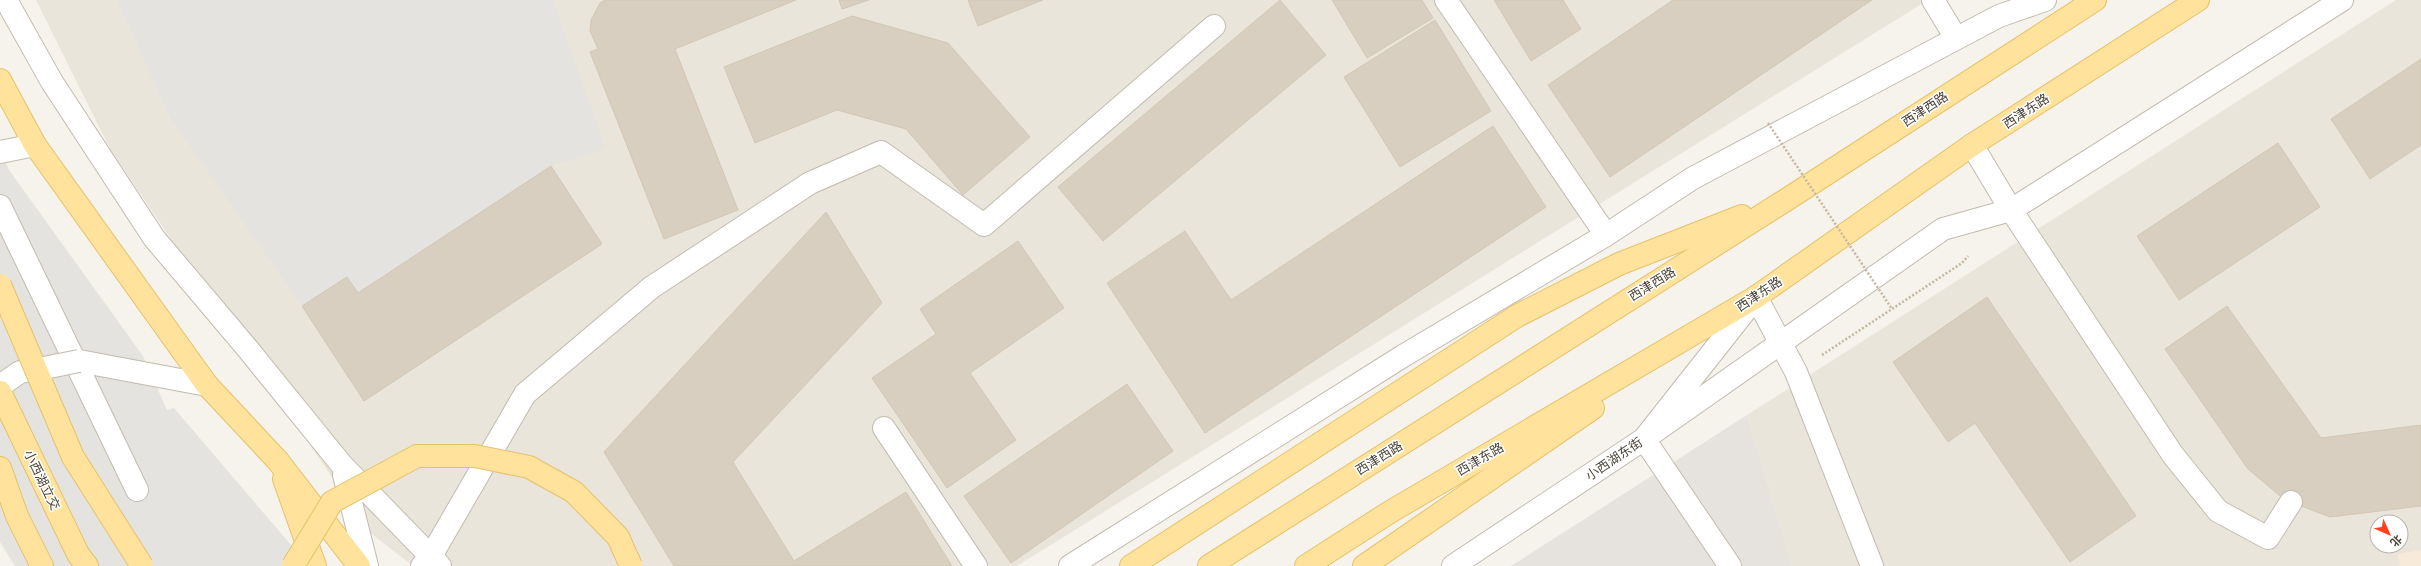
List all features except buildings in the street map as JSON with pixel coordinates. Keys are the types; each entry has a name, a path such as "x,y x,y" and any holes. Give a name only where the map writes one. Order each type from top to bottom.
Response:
{"main road":[{"name":"西津西路","path":"1208,566 1786,200 2095,0"},
{"name":"西津东路","path":"1306,566 1390,512 1756,297 1972,145 2198,0"},
{"path":"0,80 35,145 207,385 278,461 352,558"},
{"path":"1131,566 1517,316 1618,264 1786,200"},
{"path":"0,285 73,457 142,566"},
{"path":"1364,566 1756,297"},
{"name":"小西湖立交","path":"0,392 78,554 87,566"},
{"path":"293,566 332,502 417,456 475,456 530,467 574,492 618,537 631,566"},
{"path":"278,461 315,566"},
{"path":"0,468 17,516 42,566"}],"street":[{"path":"6,0 52,82 154,238 248,348 341,464 431,563 525,394 652,287 810,183 881,152 984,225 1214,26"},
{"path":"1446,0 1606,235"},
{"path":"1933,0 1956,38"},
{"path":"1070,566 1403,356 1606,235 1693,178 1999,16 2045,0"},
{"path":"1730,566 1644,439 1780,341 1943,229 2011,210 2342,0"},
{"path":"0,152 35,145"},
{"path":"1972,145 2011,210 2173,455 2218,511 2268,538 2291,502"},
{"path":"0,206 137,490"},
{"path":"1756,297 1796,372 1872,566"},
{"name":"小西湖东街","path":"1453,566 1644,439 1756,297"},
{"path":"0,386 20,372 79,361 207,385"},
{"path":"884,428 976,566"},
{"path":"341,464 367,566"}],"path":[{"path":"1768,123 1892,309"},
{"path":"1796,372 1962,263"}],"shaded area":[{"path":"36,0 1928,0 1017,566 413,566 369,532 110,149"},
{"path":"117,0 553,0 606,149 551,166 358,293 347,277 302,306 170,118"},
{"path":"2396,0 2421,0 2421,566 1792,566 1747,415"},
{"path":"0,150 9,170 143,356 167,410 174,408 309,566 15,566 0,542"},
{"path":"1747,415 1792,566 1511,566"},
{"path":"2421,550 2421,566 2400,566 2398,554 2409,554 2409,552"}]}
